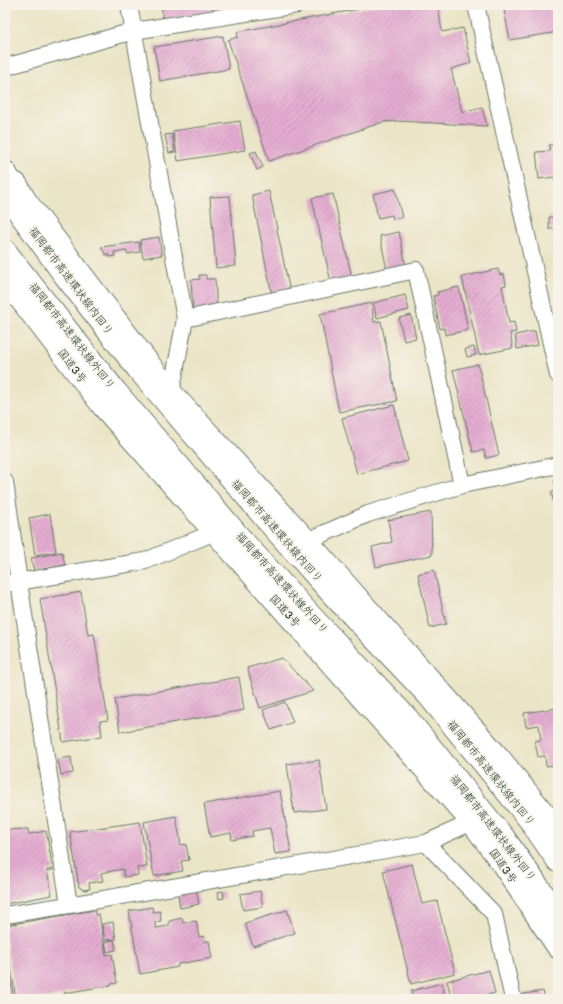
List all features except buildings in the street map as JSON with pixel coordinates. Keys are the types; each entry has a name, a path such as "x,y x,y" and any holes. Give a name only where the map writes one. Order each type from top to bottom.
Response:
{"highway":[{"path":"5,166 25,200 171,392 500,759 558,831"},
{"path":"5,172 63,273"},
{"name":"福岡都市高速環状線内回り","path":"5,193 63,273 138,369 265,518 334,596 429,696 529,819 558,860"},
{"name":"福岡都市高速環状線外回り","path":"5,251 116,392 242,539 312,617 407,718 504,838 558,915"},
{"name":"国道3号","path":"5,279 103,406 472,822 502,863 558,947"}],"street":[{"path":"129,5 185,319 171,392"},
{"path":"5,67 134,31 297,5"},
{"path":"476,5 558,375"},
{"path":"185,319 416,270 462,485"},
{"path":"306,541 368,514 462,485 558,465"},
{"path":"5,482 12,583 69,905"},
{"path":"12,583 145,560 215,532"},
{"path":"5,915 426,843 472,822"},
{"path":"426,843 494,914 513,999"}]}
